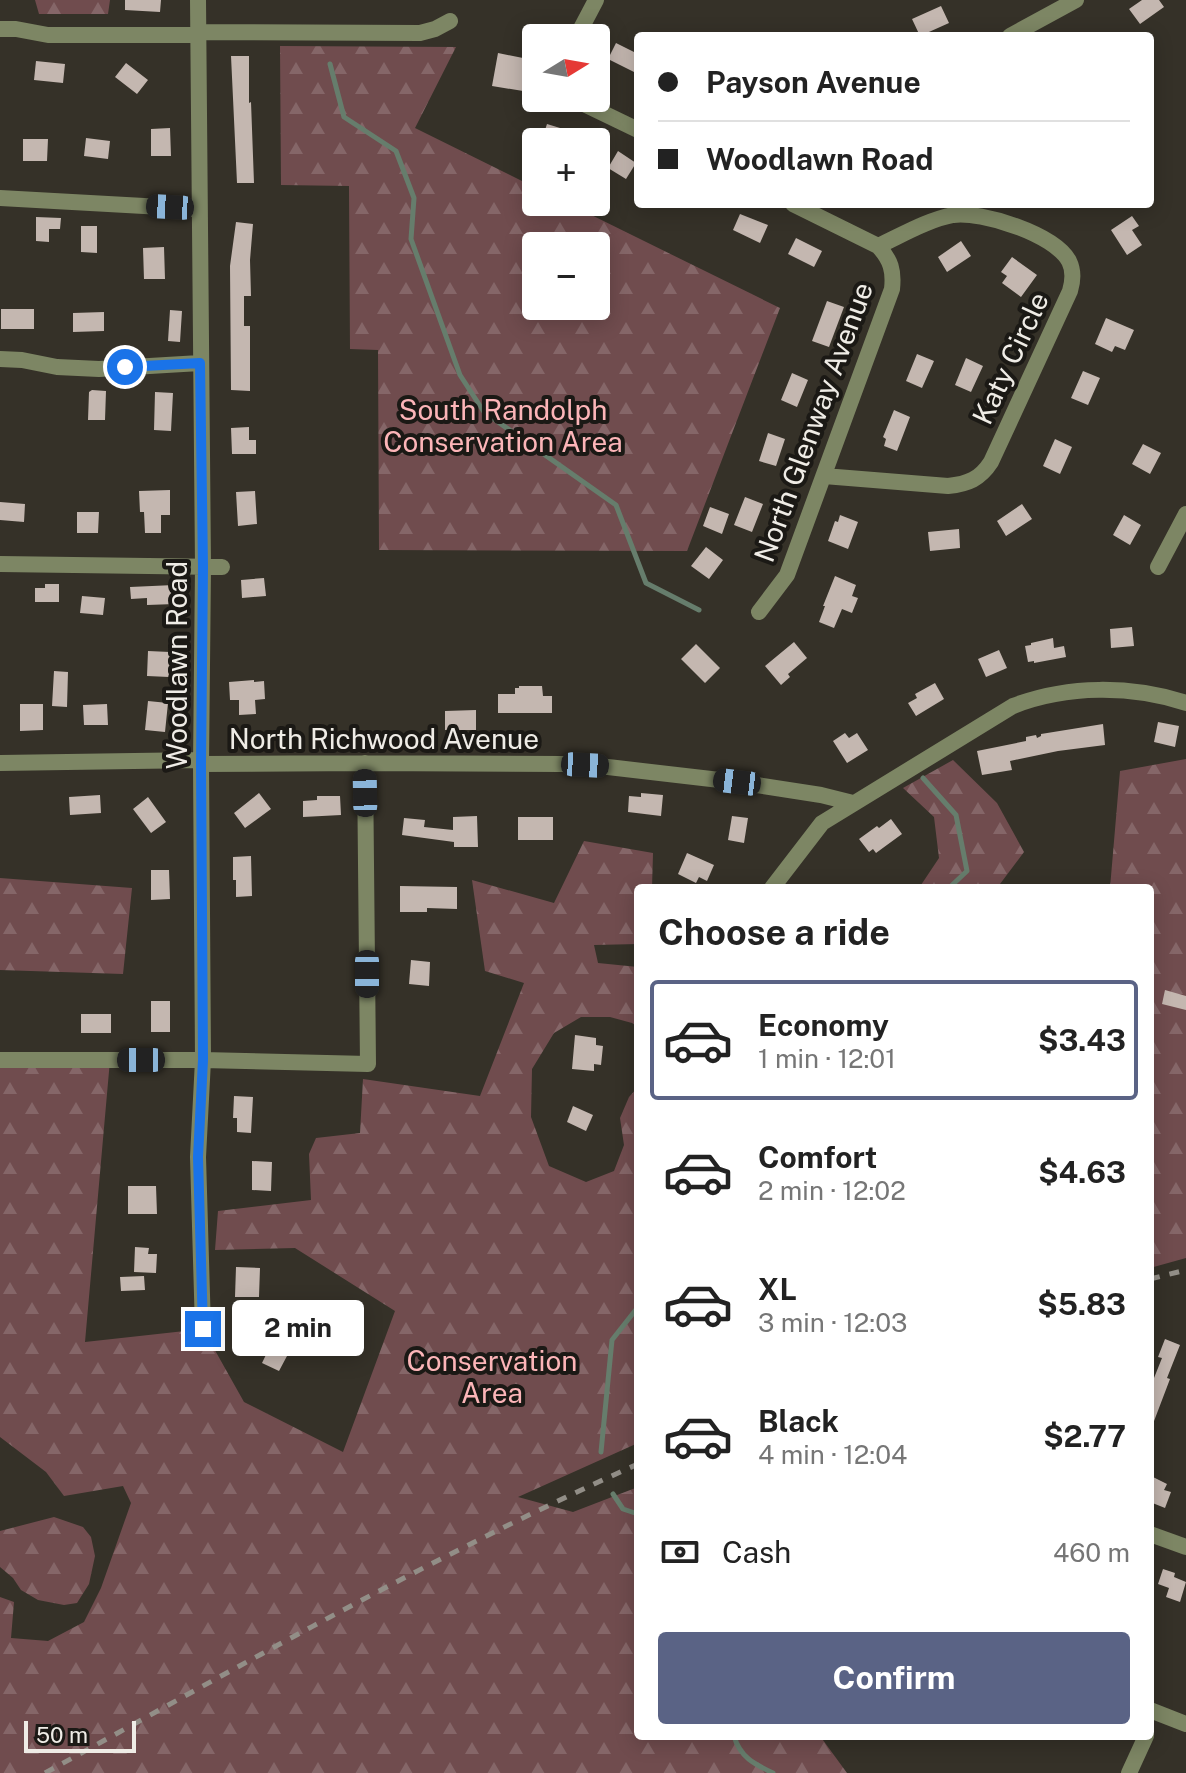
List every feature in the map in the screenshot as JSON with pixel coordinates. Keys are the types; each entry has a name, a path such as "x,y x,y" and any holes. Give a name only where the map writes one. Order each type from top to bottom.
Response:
{"street":[{"name":"Woodlawn Road","path":"198,0 203,567 203,1060 198,1157 203,1329"},
{"path":"583,24 596,0"},
{"path":"1017,32 1076,0"},
{"path":"0,29 48,35 420,33 450,21"},
{"path":"601,112 634,128"},
{"path":"0,198 198,209"},
{"name":"North Glenway Avenue","path":"759,612 787,575 892,289 892,265 878,246 801,208"},
{"name":"Katy Circle","path":"824,476 948,486 973,481 991,462 1073,281 1068,259 1044,239 1001,221 972,214 928,223 878,246"},
{"path":"0,359 99,369 200,363"},
{"path":"1158,567 1186,514"},
{"path":"0,564 222,567"},
{"path":"775,884 822,823 1013,706 1058,693 1102,690 1153,695 1186,703"},
{"name":"North Richwood Avenue","path":"0,763 562,764 737,782 853,803"},
{"path":"0,1060 368,1064 365,763"},
{"path":"1154,1535 1186,1547"},
{"path":"1154,1711 1186,1724"},
{"path":"1129,1773 1144,1740"}],"green space":[{"path":"35,0 110,0 108,14 39,14"},
{"name":"South Randolph Conservation Area","path":"280,46 456,47 415,128 522,181 522,216 593,216 780,308 687,551 379,550 378,350 350,349 349,186 281,185"},
{"path":"1186,759 1186,1258 1154,1267 1154,884 1110,884 1120,771"},
{"path":"953,760 997,803 1024,852 1000,884 922,884 939,858 934,817 903,788"},
{"name":"Conservation Area","path":"584,841 653,853 652,884 634,884 634,944 594,945 598,963 634,967 634,1024 610,1017 581,1017 554,1033 532,1069 531,1117 549,1166 586,1182 614,1171 624,1145 620,1118 634,1091 634,1445 518,1497 573,1512 634,1489 634,1740 823,1740 847,1773 0,1773 0,1597 14,1602 11,1638 48,1641 84,1622 101,1588 131,1503 123,1486 64,1496 46,1472 0,1437 0,1060 110,1060 85,1342 203,1329 244,1402 343,1452 395,1311 295,1248 215,1250 218,1211 311,1200 309,1154 316,1138 360,1133 363,1079 480,1096 524,983 485,971 472,880 554,903"},
{"path":"0,878 132,888 123,974 0,970"},
{"path":"54,1517 83,1527 91,1537 95,1556 89,1584 77,1603 64,1605 38,1600 21,1590 0,1567 0,1531"}],"building":[{"path":"125,0 161,0 160,12 125,10"},
{"path":"1142,0 1159,0 1164,7 1140,24 1129,9"},
{"path":"941,6 949,23 929,32 918,32 912,19"},
{"path":"616,43 634,52 634,72 610,60"},
{"path":"498,53 522,58 522,91 492,86"},
{"path":"231,56 249,56 254,183 237,183"},
{"path":"36,61 65,64 63,83 34,80"},
{"path":"126,63 148,80 137,94 115,77"},
{"path":"170,128 171,156 151,156 151,129"},
{"path":"86,138 110,141 108,159 84,156"},
{"path":"23,139 48,139 47,161 23,161"},
{"path":"618,151 634,162 626,179 610,169"},
{"path":"740,214 768,225 760,243 733,230"},
{"path":"1132,216 1139,226 1132,230 1142,245 1127,255 1111,230"},
{"path":"36,217 61,218 60,229 49,229 49,242 36,241"},
{"path":"236,222 253,224 251,296 244,296 244,326 250,326 250,391 231,390 230,266"},
{"path":"81,226 97,226 97,253 81,252"},
{"path":"796,238 822,251 814,267 788,254"},
{"path":"961,241 971,256 947,272 938,257"},
{"path":"164,247 165,279 144,279 143,248"},
{"path":"1012,257 1037,275 1021,297 1002,283 1007,276 1001,272"},
{"path":"827,301 844,307 829,347 812,341"},
{"path":"1,309 34,309 34,329 1,329"},
{"path":"170,310 182,311 180,342 168,341"},
{"path":"104,312 104,331 73,332 73,313"},
{"path":"1106,318 1134,330 1125,350 1115,346 1112,352 1095,344"},
{"path":"917,354 934,361 922,388 906,381"},
{"path":"966,358 983,366 971,392 955,385"},
{"path":"1083,371 1100,378 1088,405 1071,398"},
{"path":"792,373 808,380 797,407 781,400"},
{"path":"106,391 105,420 88,420 89,392"},
{"path":"155,392 173,393 171,431 154,430"},
{"path":"894,410 910,417 897,451 884,446 886,439 883,437"},
{"path":"249,427 249,440 256,440 256,454 232,454 231,428"},
{"path":"768,433 785,439 776,466 759,461"},
{"path":"1055,439 1072,447 1060,474 1043,466"},
{"path":"1143,444 1161,453 1150,474 1132,464"},
{"path":"170,490 170,515 161,515 161,533 145,533 139,491"},
{"path":"255,491 257,524 238,526 236,492"},
{"path":"745,497 763,504 752,532 734,525"},
{"path":"0,502 25,504 24,522 0,520"},
{"path":"1022,504 1032,519 1006,536 997,521"},
{"path":"710,507 729,514 722,534 703,526"},
{"path":"77,512 99,512 98,533 77,533"},
{"path":"840,515 858,522 848,549 828,541"},
{"path":"1124,515 1141,525 1130,545 1113,535"},
{"path":"959,529 960,548 930,551 928,532"},
{"path":"706,547 723,560 709,579 691,566"},
{"path":"835,576 856,585 852,596 858,598 852,613 842,609 834,628 819,622"},
{"path":"264,578 266,596 242,598 241,580"},
{"path":"45,584 59,584 59,602 35,602 35,588 45,588"},
{"path":"174,585 175,604 147,605 147,598 131,599 130,587"},
{"path":"82,596 105,598 103,615 80,613"},
{"path":"1132,627 1134,646 1111,648 1110,629"},
{"path":"1053,638 1054,648 1064,646 1066,657 1028,662 1025,646"},
{"path":"794,642 807,658 788,674 790,677 781,685 765,666"},
{"path":"696,644 720,668 705,683 681,659"},
{"path":"999,650 1007,668 986,677 978,659"},
{"path":"148,651 170,652 169,677 147,676"},
{"path":"54,671 68,672 67,707 52,706"},
{"path":"264,681 265,699 255,700 256,714 239,715 239,700 230,700 229,682"},
{"path":"935,683 944,699 916,716 908,703 917,698 915,694"},
{"path":"542,686 543,696 552,696 552,713 498,713 498,694 515,694 515,688"},
{"path":"148,701 168,703 165,732 145,730"},
{"path":"20,704 43,704 43,730 20,731"},
{"path":"107,704 108,725 84,725 83,705"},
{"path":"476,710 476,730 445,730 445,711"},
{"path":"1158,722 1179,726 1175,747 1154,742"},
{"path":"1103,724 1105,745 1010,761 1012,770 982,775 977,751 1026,741 1026,737 1036,735 1037,738 1041,734"},
{"path":"845,733 849,738 857,733 868,750 847,763 833,741"},
{"path":"259,793 271,809 245,828 234,813"},
{"path":"641,793 663,795 661,816 628,812 629,796 641,797"},
{"path":"100,795 101,813 70,815 69,797"},
{"path":"317,796 340,796 341,815 303,817 303,801 317,800"},
{"path":"148,797 166,822 151,833 133,809"},
{"path":"477,816 478,847 454,847 454,842 402,835 404,818 425,820 424,827 453,830 453,817"},
{"path":"732,816 748,818 744,843 728,840"},
{"path":"518,817 553,817 553,840 518,840"},
{"path":"891,819 902,834 876,853 873,849 869,852 859,839"},
{"path":"687,853 714,865 707,881 699,877 696,883 678,874"},
{"path":"251,856 252,896 236,897 233,857"},
{"path":"151,870 169,870 170,899 151,900"},
{"path":"400,886 457,887 457,909 427,908 427,912 400,912"},
{"path":"411,960 430,962 429,986 409,984"},
{"path":"1165,990 1186,996 1186,1010 1162,1004"},
{"path":"151,1001 170,1001 170,1032 151,1032"},
{"path":"81,1014 111,1014 111,1033 81,1033"},
{"path":"575,1035 596,1038 596,1045 603,1046 601,1065 594,1064 594,1071 572,1069"},
{"path":"234,1096 253,1097 251,1133 237,1132 237,1118 233,1118"},
{"path":"573,1106 593,1115 586,1131 567,1122"},
{"path":"252,1161 272,1162 271,1191 252,1190"},
{"path":"128,1186 156,1186 157,1214 128,1214"},
{"path":"135,1247 149,1248 148,1254 157,1254 156,1273 134,1272"},
{"path":"236,1267 260,1268 259,1297 235,1297"},
{"path":"144,1276 145,1290 121,1291 120,1277"},
{"path":"277,1332 295,1341 279,1371 262,1363"},
{"path":"1165,1339 1180,1345 1154,1421 1154,1378 1162,1358 1158,1357"},
{"path":"1154,1478 1167,1484 1164,1490 1171,1492 1165,1508 1154,1504"},
{"path":"1163,1569 1175,1573 1174,1577 1186,1582 1180,1602 1166,1597 1169,1588 1158,1584"}],"waterway":[{"path":"330,64 344,117 396,151 414,198 411,239 460,375 484,412 616,505 646,583 699,610"},
{"path":"923,778 956,815 967,871 953,884"},
{"path":"601,1452 612,1340 634,1312"},
{"path":"613,1494 623,1509 634,1513"},
{"path":"736,1740 749,1759 773,1773"}],"railway":[{"path":"1154,1278 1186,1270"},
{"path":"45,1773 413,1574 634,1466"}],"route":[{"path":"125,367 200,363 203,1060 198,1157 203,1329"}]}
